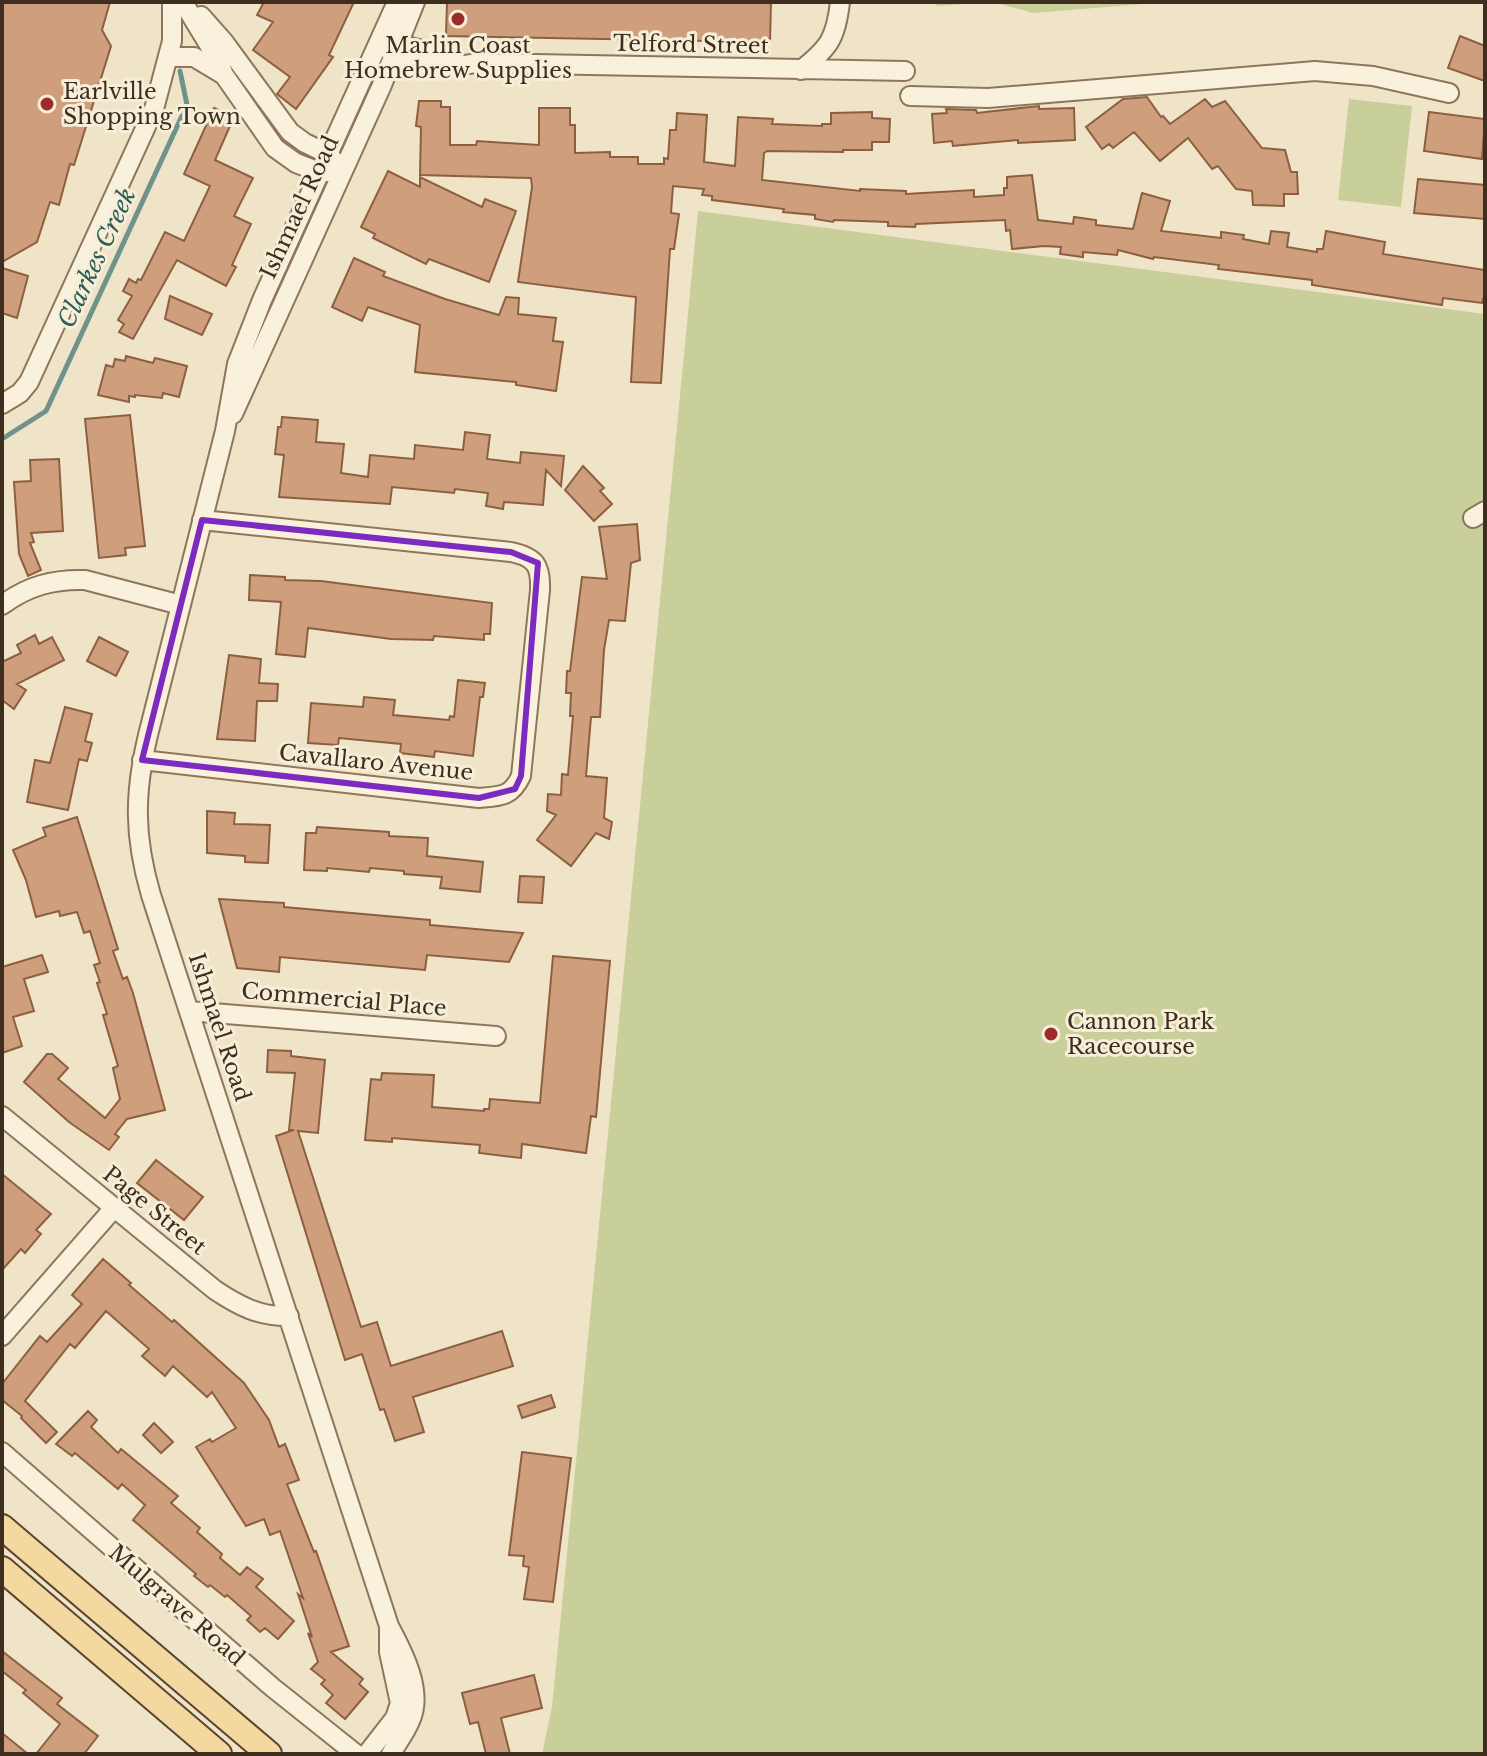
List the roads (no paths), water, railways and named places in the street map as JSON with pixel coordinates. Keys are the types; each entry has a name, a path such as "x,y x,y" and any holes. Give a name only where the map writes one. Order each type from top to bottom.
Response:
{"main road":[{"path":"2,1527 269,1754"},
{"path":"2,1569 219,1754"}],"street":[{"path":"2,404 20,393 29,382 154,109 170,49 172,2"},
{"path":"183,2 224,75 278,150 291,160 319,172 343,171"},
{"path":"191,2 292,134 328,154 343,171"},
{"name":"Ishmael Road","path":"391,1754 411,1721 414,1700 402,1649 389,1626 189,1011 141,855 137,811 142,760 225,431 237,364 262,300 397,2"},
{"name":"Ishmael Road","path":"225,431 343,171 415,2"},
{"path":"801,70 826,50 837,27 840,2"},
{"name":"Telford Street","path":"379,42 396,49 476,63 905,71"},
{"path":"170,49 209,44 232,53"},
{"path":"170,49 194,57 224,75"},
{"path":"910,96 988,98 1315,71 1373,76 1449,93"},
{"name":"Cavallaro Avenue","path":"142,760 479,798 500,796 515,789 521,776 540,590 538,563 527,555 511,552 202,520"},
{"path":"2,605 38,585 73,580 85,580 181,605"},
{"name":"Commercial Place","path":"189,1011 496,1036"},
{"name":"Page Street","path":"2,1116 229,1300 259,1314 289,1316"},
{"path":"2,1336 114,1208"},
{"name":"Mulgrave Road","path":"2,1452 272,1687 356,1754"},
{"name":"Ishmael Road","path":"367,1754 395,1718 400,1703 389,1652 389,1626"}],"waterway":[{"name":"Clarkes Creek","path":"2,439 46,411 187,105 180,71"}],"place":[{"name":"Marlin Coast Homebrew Supplies","path":"458,19"},
{"name":"Earlville Shopping Town","path":"47,104"},
{"name":"Cannon Park Racecourse","path":"1051,1034"}]}
